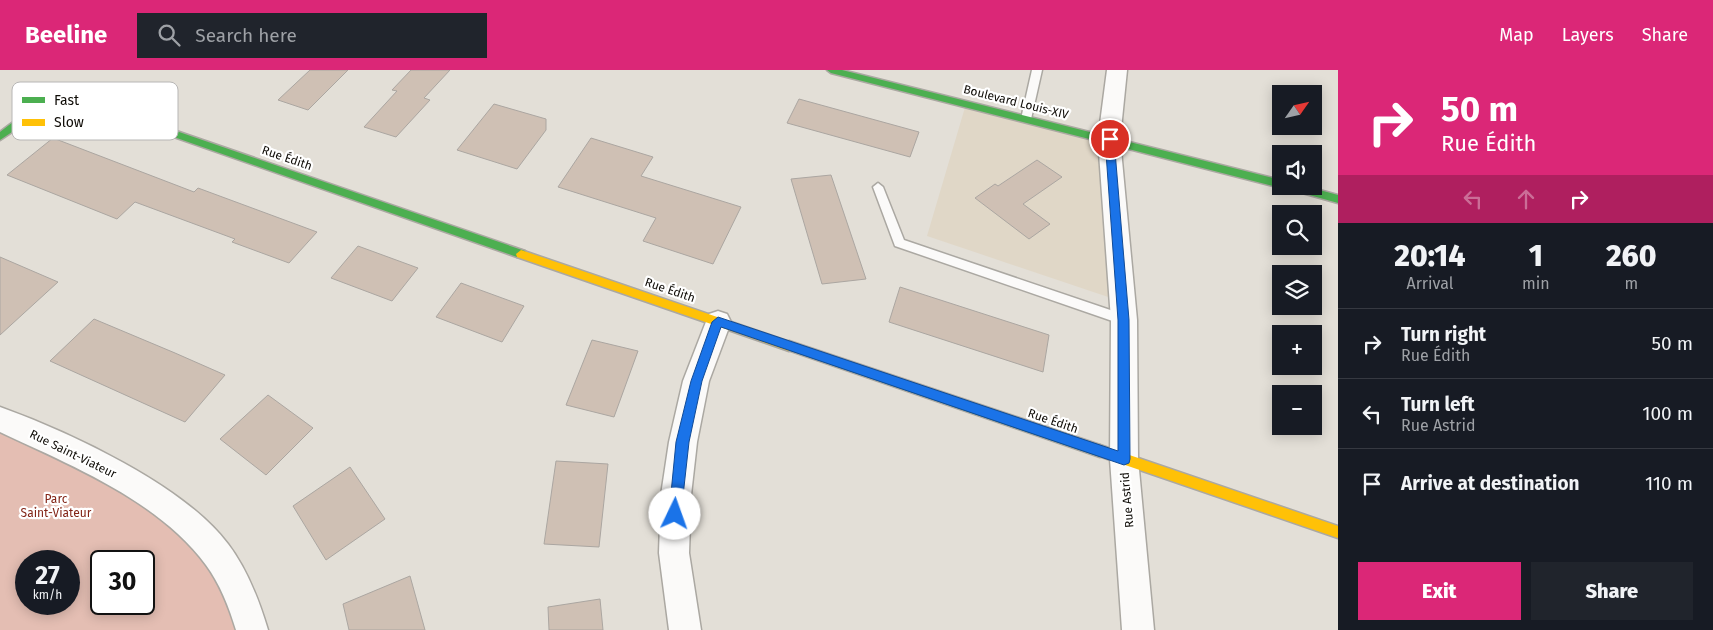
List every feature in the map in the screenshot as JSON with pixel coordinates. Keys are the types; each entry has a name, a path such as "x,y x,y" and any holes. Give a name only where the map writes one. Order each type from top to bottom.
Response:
{"street":[{"name":"Boulevard Louis-XIV","path":"831,70 1110,139 1272,182"},
{"name":"Rue Astrid","path":"1117,70 1110,139 1124,320 1124,459 1138,630"},
{"name":"Rue Édith","path":"0,137 12,128"},
{"name":"Rue Édith","path":"178,135 718,322 1338,532"},
{"path":"1322,195 1338,199"},
{"path":"685,630 674,553 676,495 682,442 696,381 718,322"},
{"name":"Rue Saint-Viateur","path":"0,419 104,468 166,506 210,546 233,581 248,615 252,630"}],"lane":[{"path":"1026,119 1038,70"},
{"path":"878,187 900,243 1124,320"}],"shaded area":[{"path":"966,104 1109,139 1123,302 927,236"}],"green space":[{"name":"Parc Saint-Viateur","path":"0,419 166,506 252,630 0,630"}],"building":[{"path":"310,70 348,70 308,110 278,100"},
{"path":"411,70 450,70 424,98 430,100 396,137 364,127 397,91 392,90"},
{"path":"799,99 919,132 910,157 787,123"},
{"path":"494,104 546,119 546,130 517,169 457,150"},
{"path":"591,138 653,157 641,176 741,207 713,264 643,241 656,218 558,187"},
{"path":"51,140 58,140 194,192 198,188 317,232 289,263 232,242 235,239 135,202 117,219 7,175"},
{"path":"1037,160 1062,177 1023,204 1050,224 1029,239 975,198 995,184 998,186"},
{"path":"831,175 866,279 822,284 791,179"},
{"path":"358,246 418,268 392,301 331,278"},
{"path":"0,257 58,282 0,335"},
{"path":"461,283 524,306 502,342 436,317"},
{"path":"900,287 1049,335 1043,372 889,322"},
{"path":"94,319 225,375 185,422 50,361"},
{"path":"592,340 638,351 614,417 566,405"},
{"path":"268,395 313,428 266,475 220,439"},
{"path":"556,461 608,464 599,547 544,544"},
{"path":"350,467 385,519 326,560 293,506"},
{"path":"410,576 425,630 349,630 343,604"},
{"path":"600,599 603,630 549,630 548,607"}],"traffic: fast":[{"path":"831,70 1272,182"},
{"path":"0,137 12,127"},
{"path":"178,135 521,254"},
{"path":"1322,195 1338,199"},
{"path":"789,346 1100,451"}],"traffic: slow":[{"path":"521,254 789,346"},
{"path":"1100,451 1338,532"}],"route":[{"path":"675,514 682,442 696,381 718,322 1124,459 1124,320 1110,139"}]}
